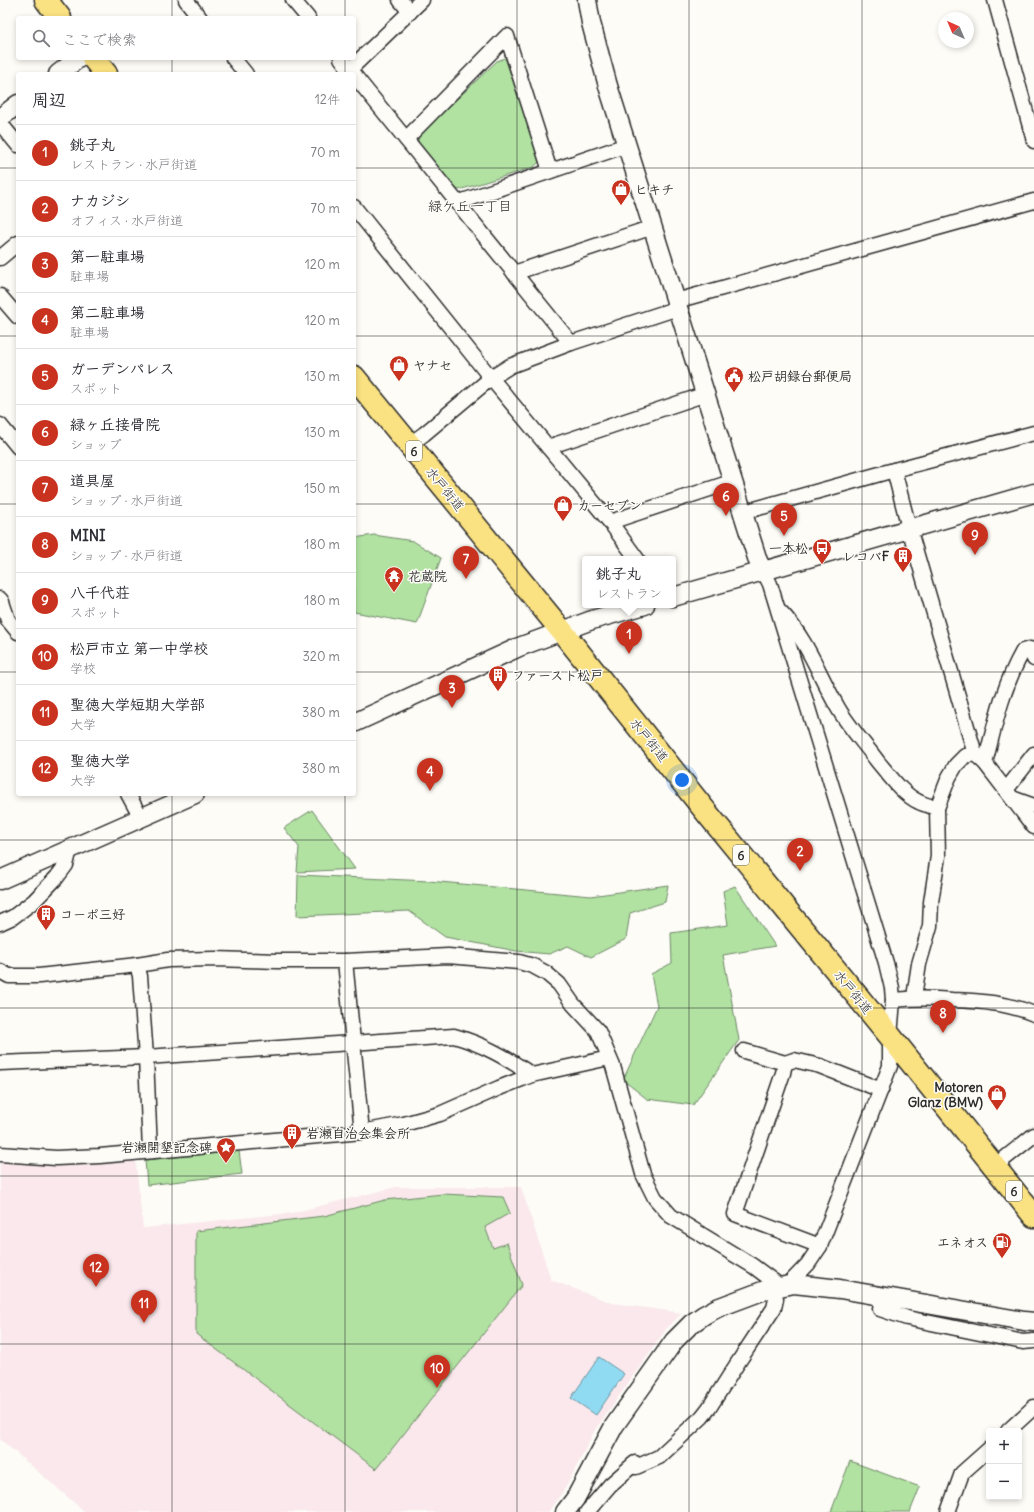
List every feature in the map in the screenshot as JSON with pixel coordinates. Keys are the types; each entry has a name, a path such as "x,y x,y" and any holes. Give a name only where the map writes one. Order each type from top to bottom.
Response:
{"highway":[{"path":"46,0 58,16"},
{"path":"95,60 104,72"},
{"name":"水戸街道","path":"356,379 561,630 716,824 890,1036 1034,1216"}],"street":[{"path":"186,0 198,16"},
{"path":"293,0 306,16"},
{"path":"400,0 410,12"},
{"path":"352,72 422,0"},
{"path":"587,0 591,23 608,86 744,512 758,561 770,584 886,963 892,988 893,1000 890,1036 890,1066 820,1246 808,1264 780,1286 774,1308 702,1417 660,1457 635,1465 610,1485 587,1512"},
{"path":"995,0 1034,141"},
{"path":"406,139 507,36 550,171"},
{"path":"61,72 76,60"},
{"path":"235,60 244,72"},
{"path":"341,60 350,72"},
{"path":"356,79 571,343"},
{"path":"0,118 16,106"},
{"path":"0,123 16,143"},
{"path":"457,203 627,145"},
{"path":"409,445 492,378 510,366 677,305 1034,201"},
{"path":"356,209 610,522 635,556"},
{"path":"514,273 653,227"},
{"path":"0,258 16,245"},
{"path":"0,296 16,315"},
{"path":"548,447 706,394"},
{"path":"0,425 16,445"},
{"path":"744,512 1034,433"},
{"path":"894,470 909,528 980,758 1034,827"},
{"path":"610,522 734,481"},
{"path":"676,596 1034,493"},
{"path":"0,599 8,620 16,630"},
{"path":"356,722 519,647 561,630 634,608"},
{"path":"777,608 791,622 803,640 838,708 893,781 910,797 920,803 937,808"},
{"path":"980,758 1016,663 1023,651 1030,649 1034,658"},
{"path":"1009,794 1034,754"},
{"path":"914,998 919,964 930,926 931,902 938,856 937,808 949,778 964,756 980,758"},
{"path":"1009,794 1034,806"},
{"path":"129,796 141,818"},
{"path":"0,880 190,796"},
{"path":"0,923 13,917 34,901 48,887 66,865 70,849"},
{"path":"0,971 9,976 39,976 168,960 215,959 345,961 448,956 518,962 533,966 546,973 559,984 573,1004 586,1016 598,1031 613,1066 643,1174 655,1198 671,1216 753,1266 780,1286"},
{"path":"345,961 352,1044 362,1132"},
{"path":"137,965 140,976 146,1057 150,1151"},
{"path":"893,1000 914,998 984,1001 1018,1008 1034,1014"},
{"path":"0,1063 146,1057 454,1036 473,1041 503,1055 532,1075"},
{"path":"744,1051 785,1063 794,1060 820,1066 881,1090"},
{"path":"0,1154 56,1158 100,1156 362,1132 404,1124 440,1114 532,1075 609,1058"},
{"path":"785,1063 783,1073 735,1214 820,1246"},
{"path":"994,1167 1034,1135"},
{"path":"565,1512 575,1499 614,1426 674,1341 691,1324 717,1308 780,1286 794,1284 882,1296 1024,1322 1034,1322"},
{"path":"882,1296 880,1309 907,1318 1023,1342 1034,1341"},
{"path":"1011,1428 1034,1407"},
{"path":"948,1512 962,1473 986,1451"}],"shaded area":[{"path":"135,1156 143,1228 292,1213 396,1187 521,1187 551,1280 612,1303 682,1313 667,1328 595,1430 566,1487 548,1512 85,1512 0,1439 0,1160"}],"green space":[{"path":"505,58 541,160 534,167 459,190 451,186 418,143 419,135 497,61"},
{"name":"花蔵院","path":"374,535 413,541 441,558 417,624 356,612 356,538"},
{"path":"312,810 355,869 297,872 299,847 284,828"},
{"path":"298,875 429,881 591,896 668,885 665,902 630,913 626,939 591,957 568,946 549,954 516,951 445,937 409,911 297,916"},
{"path":"735,886 775,946 723,955 739,1040 693,1105 647,1099 623,1080 657,1006 651,974 672,963 671,933 728,925 723,891"},
{"path":"239,1151 242,1174 147,1185 145,1160"},
{"path":"443,1194 503,1197 510,1213 485,1227 493,1248 507,1243 522,1285 376,1469 196,1334 196,1231 324,1216 385,1200"},
{"path":"850,1461 920,1487 910,1512 831,1512"}],"water":[{"path":"599,1357 624,1374 596,1415 571,1398"}],"place":[{"name":"ヒキチ","path":"621,206"},
{"name":"ヤナセ","path":"399,382"},
{"name":"松戸胡録台郵便局","path":"734,393"},
{"name":"緑ヶ丘接骨院","path":"726,516"},
{"name":"カーセブン","path":"563,522"},
{"name":"ガーデンパレス","path":"784,536"},
{"name":"八千代荘","path":"975,555"},
{"name":"一本松","path":"822,565"},
{"name":"レコバF","path":"903,573"},
{"name":"道具屋","path":"466,579"},
{"name":"花蔵院","path":"394,593"},
{"name":"銚子丸","path":"629,654"},
{"name":"ファースト松戸","path":"498,692"},
{"name":"第一駐車場","path":"452,708"},
{"name":"第二駐車場","path":"430,791"},
{"name":"ナカジシ","path":"800,871"},
{"name":"コーポ三好","path":"46,931"},
{"name":"MINI","path":"943,1033"},
{"name":"Motoren Glanz (BMW)","path":"997,1111"},
{"name":"岩瀬自治会集会所","path":"292,1150"},
{"name":"岩瀬開墾記念碑","path":"226,1164"},
{"name":"エネオス","path":"1002,1259"},
{"name":"聖徳大学","path":"96,1287"},
{"name":"聖徳大学短期大学部","path":"144,1323"},
{"name":"松戸市立 第一中学校","path":"437,1388"}],"district":[{"name":"緑ケ丘一丁目","path":"470,206"}]}
